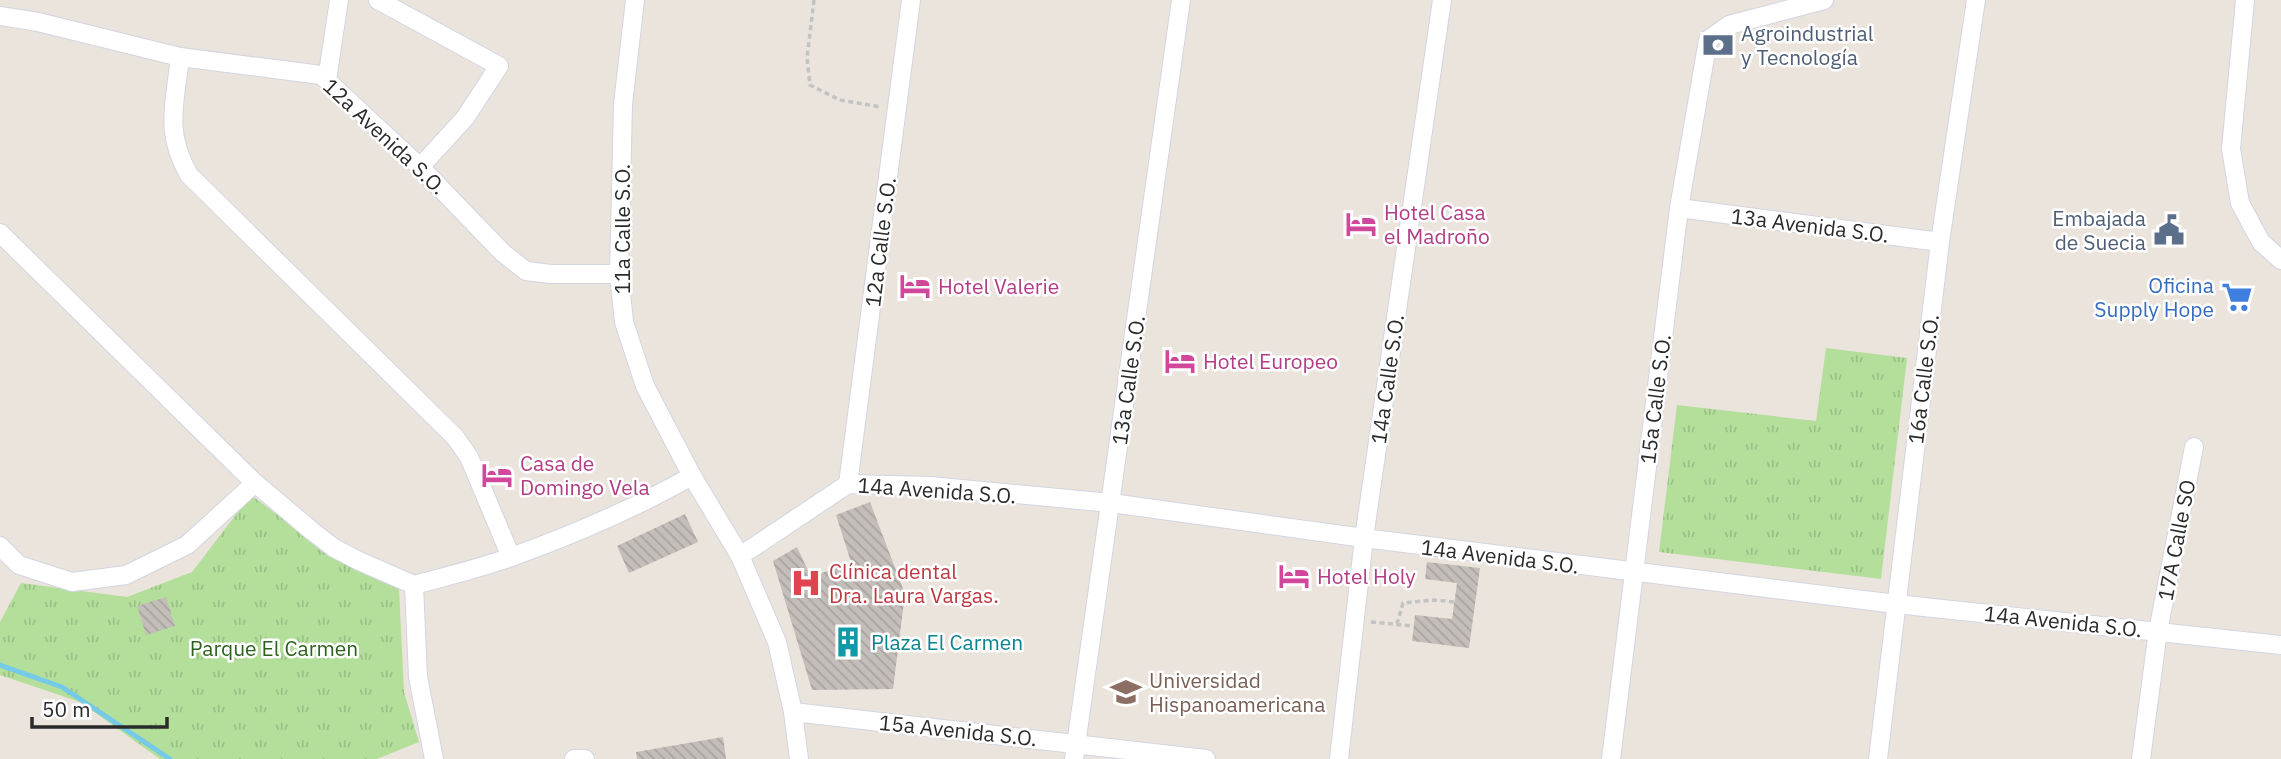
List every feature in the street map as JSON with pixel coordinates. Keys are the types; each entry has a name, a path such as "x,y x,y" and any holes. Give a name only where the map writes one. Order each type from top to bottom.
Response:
{"street":[{"path":"327,80 339,0"},
{"path":"378,0 499,66 466,118 420,167"},
{"name":"11a Calle S.O.","path":"635,0 623,104 619,274 624,322 645,386 692,476 740,556"},
{"name":"12a Calle S.O.","path":"848,484 911,0"},
{"name":"13a Calle S.O.","path":"1075,751 1181,0"},
{"name":"14a Calle S.O.","path":"1339,759 1364,538 1442,0"},
{"name":"15a Calle S.O.","path":"1611,759 1679,208 1708,40 1729,24 1824,0"},
{"name":"16a Calle S.O.","path":"1878,759 1940,242 1976,0"},
{"path":"2245,0 2231,149 2240,203 2261,242 2281,260"},
{"name":"12a Avenida S.O.","path":"0,16 38,22 180,57 321,75 420,167 503,253 526,271 551,274 619,274"},
{"path":"180,57 173,131 180,159 189,175 456,437 469,457 511,557"},
{"name":"13a Avenida S.O.","path":"1679,208 1940,242"},
{"path":"0,233 254,483 334,548 414,585 511,557 603,521 692,476"},
{"name":"17A Calle SO","path":"2141,759 2158,631 2194,447"},
{"path":"0,545 19,565 72,582 126,575 187,545 254,483"},
{"name":"14a Avenida S.O.","path":"740,556 848,484 930,486 1111,503 1364,538 1896,604 2281,645"},
{"path":"740,556 777,642 793,712 799,759"},
{"path":"414,585 416,657 421,701 434,759"},
{"name":"15a Avenida S.O.","path":"793,712 1075,751 1206,759"},
{"path":"574,759 585,759"}],"path":[{"path":"814,0 807,58 810,85 840,100 897,109"},
{"path":"1397,624 1403,603 1434,600 1455,602"},
{"path":"1355,620 1413,625"}],"green space":[{"path":"1826,348 1907,358 1881,579 1659,552 1677,405 1816,421"},
{"name":"Parque El Carmen","path":"251,495 295,528 399,589 404,692 419,742 377,759 160,759 80,702 0,675 0,622 21,583 127,597 192,572"}],"building":[{"name":"Plaza El Carmen","path":"870,502 905,594 893,689 812,690 773,561 797,547 811,577 851,562 836,515"},
{"path":"685,514 698,542 629,573 617,546"},
{"path":"1427,562 1480,568 1469,648 1412,641 1415,615 1452,619 1457,583 1425,579"},
{"path":"166,597 175,626 146,635 137,606"},
{"path":"723,737 726,759 637,759 636,752"}],"waterway":[{"path":"0,665 62,687 170,759"}],"place":[{"name":"Agroindustrial y Tecnología","path":"1718,45"},
{"name":"Hotel Casa el Madroño","path":"1361,224"},
{"name":"Embajada de Suecia","path":"2169,230"},
{"name":"Hotel Valerie","path":"915,286"},
{"name":"Oficina Supply Hope","path":"2237,297"},
{"name":"Hotel Europeo","path":"1180,361"},
{"name":"Casa de Domingo Vela","path":"497,475"},
{"name":"Hotel Holy","path":"1294,576"},
{"name":"Clínica dental Dra. Laura Vargas.","path":"806,583"},
{"name":"Plaza El Carmen","path":"848,642"},
{"name":"Universidad Hispanoamericana","path":"1126,692"}]}
